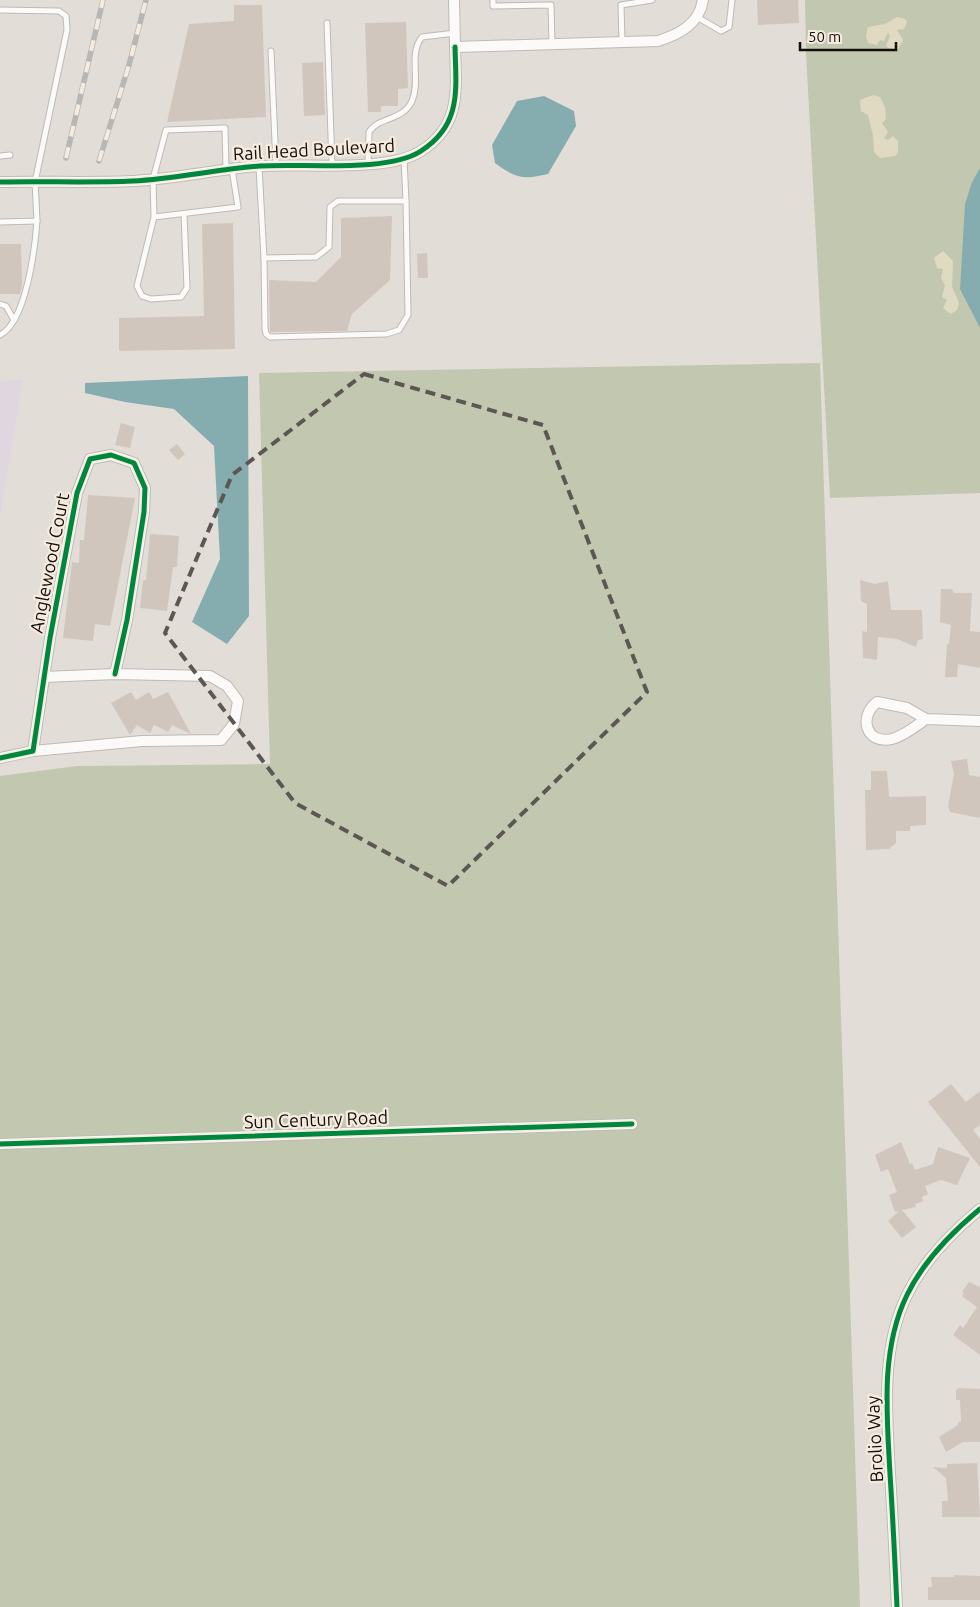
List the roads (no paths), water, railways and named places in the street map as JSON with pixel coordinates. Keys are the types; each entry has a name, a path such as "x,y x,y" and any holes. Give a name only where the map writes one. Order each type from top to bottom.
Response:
{"street":[{"name":"Rail Head Boulevard","path":"0,182 153,179 259,166 368,164 404,159 421,152 434,142 448,123 456,98 454,0"},
{"path":"455,47 658,40 674,36 685,30 696,17 703,0"},
{"name":"Anglewood Court","path":"33,751 44,677 77,493 90,460 111,456 134,463 145,488 144,512 127,620 115,674"},
{"path":"0,758 33,751 142,741 221,740 234,724 238,701 227,686 210,676 115,674 44,677"},
{"path":"926,719 902,736 891,740 880,740 872,736 867,730 866,721 867,714 877,702 907,708 926,719 980,721"},
{"name":"Sun Century Road","path":"0,1144 632,1124"},
{"name":"Brolio Way","path":"897,1607 886,1387 895,1331 906,1295 932,1256 964,1222 980,1210"}],"lane":[{"path":"493,0 493,6 551,5 552,44"},
{"path":"622,42 621,5 652,0"},
{"path":"696,17 721,31 729,27 732,0"},
{"path":"0,10 59,10 66,16 67,30 35,182 37,221 30,267 14,320 7,332 0,335"},
{"path":"327,23 332,164"},
{"path":"368,164 369,132 372,127 400,116 413,99 416,79 416,45 422,36 455,33"},
{"path":"271,51 276,165"},
{"path":"154,217 238,207 229,169 225,128 166,130 153,179 154,217 137,286 142,296 151,299 181,297 187,288 184,214"},
{"path":"0,156 10,155"},
{"path":"259,166 266,334 270,337 386,334 399,330 408,315 404,159"},
{"path":"264,258 316,257 329,247 330,207 338,201 406,201"},
{"path":"0,222 37,221"},
{"path":"0,304 6,306 14,320"}],"water":[{"path":"544,96 574,111 576,126 548,174 532,177 514,175 495,163 492,145 517,101"},
{"path":"980,168 980,328 960,289 965,204 972,182"},
{"path":"248,376 249,616 227,644 192,622 220,559 214,446 174,409 125,402 85,393 85,383"}],"railway":[{"path":"66,158 103,0"},
{"path":"99,161 129,65 146,0"}]}
